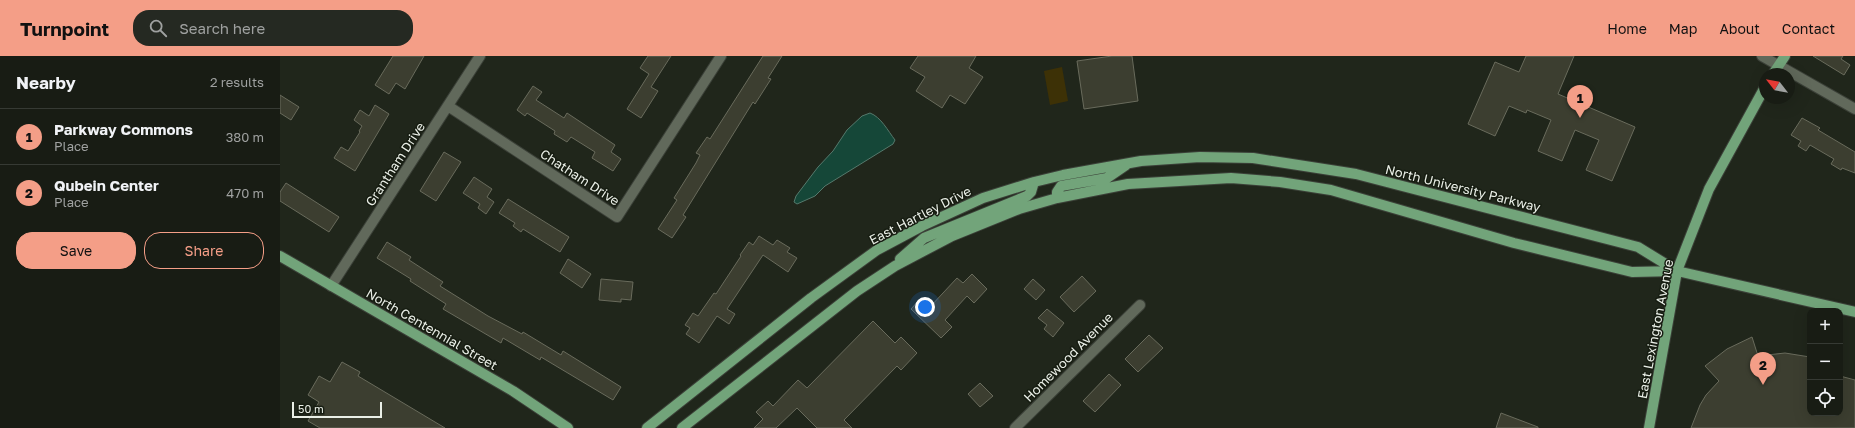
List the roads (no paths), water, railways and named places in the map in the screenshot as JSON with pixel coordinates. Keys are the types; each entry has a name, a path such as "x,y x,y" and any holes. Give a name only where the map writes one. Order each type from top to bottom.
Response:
{"main road":[{"path":"1776,68 1785,56"},
{"name":"East Lexington Avenue","path":"1649,428 1677,272 1709,188 1759,98"},
{"name":"East Hartley Drive","path":"647,428 811,298 877,250 922,226 983,198 1034,182 1130,163 1200,157 1235,158"},
{"name":"North University Parkway","path":"1235,158 1303,165 1356,174 1485,207 1638,247 1677,272"},
{"path":"682,428 857,291 885,272 952,236 1019,209 1056,198 1057,192 1061,186 1107,178 1130,163"},
{"name":"North University Parkway","path":"1056,198 1128,184 1231,178 1280,182 1331,190 1514,243 1632,272 1677,272 1855,312"},
{"path":"885,272 924,238 1027,196 1032,192 1034,182"},
{"name":"North Centennial Street","path":"280,256 513,391 568,428"}],"street":[{"name":"Grantham Drive","path":"331,286 480,56"},
{"name":"Chatham Drive","path":"448,106 618,217 721,56"},
{"path":"1762,56 1773,68"},
{"path":"1795,80 1855,109"},
{"name":"Homewood Avenue","path":"1015,428 1140,304"}],"place":[{"name":"Parkway Commons","path":"1580,118"},
{"name":"Qubein Center","path":"1763,385"}]}
